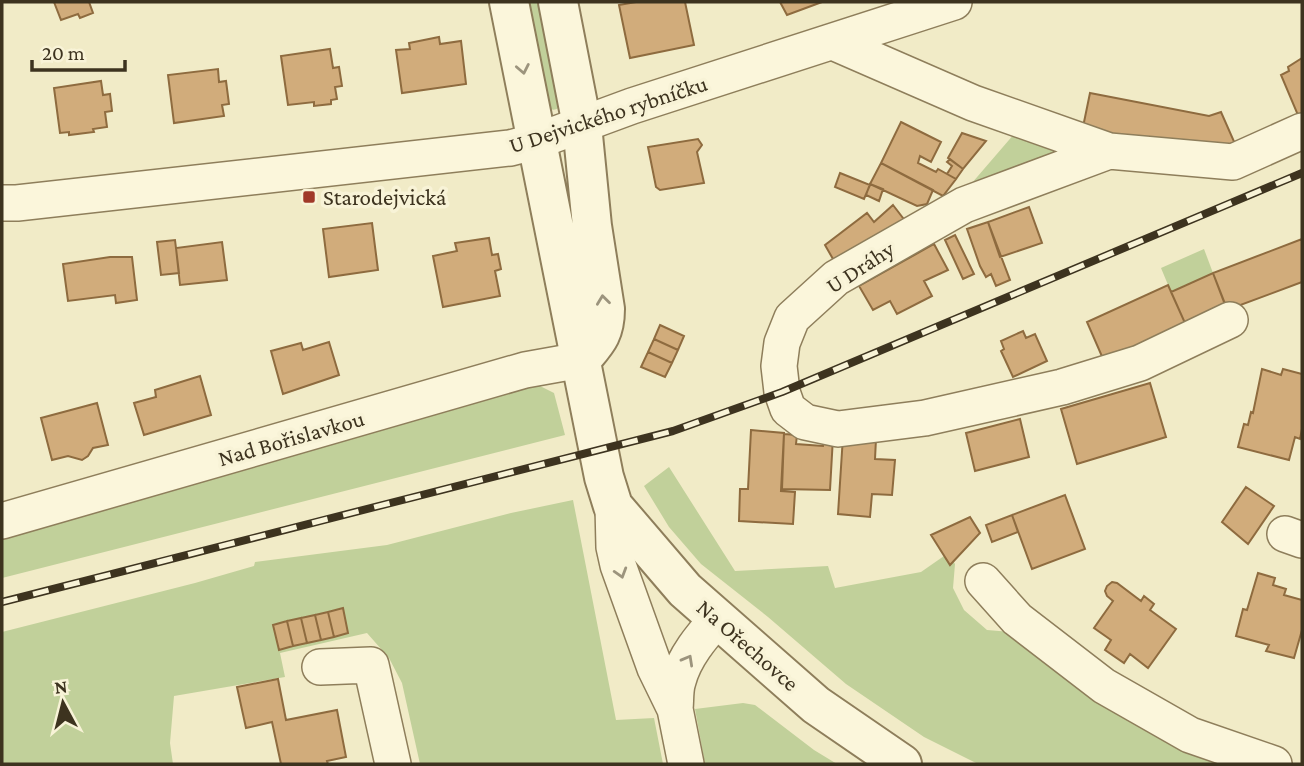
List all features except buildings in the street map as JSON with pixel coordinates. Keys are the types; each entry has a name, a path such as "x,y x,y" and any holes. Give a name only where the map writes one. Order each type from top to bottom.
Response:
{"street":[{"path":"509,2 604,477 613,506 614,548 655,668 675,709 686,764"},
{"path":"558,2 582,125 605,323 602,335 581,360"},
{"name":"U Dejvického rybníčku","path":"2,203 510,148 954,2"},
{"path":"833,42 973,103 1109,151"},
{"name":"U Dráhy","path":"1230,320 1140,363 1062,387 925,418 838,429 805,422 788,409 782,392 779,366 782,343 792,318 836,278 964,205 1109,151 1233,162 1302,131"},
{"name":"Nad Bořislavkou","path":"2,521 525,370 581,360"},
{"name":"Na Ořechovce","path":"613,506 685,590 816,705 902,764"},
{"path":"983,580 1017,619 1104,686 1190,735 1274,764"},
{"path":"675,709 677,681 685,663 701,637 718,618"},
{"path":"320,667 371,665 393,764"}],"green space":[{"path":"524,2 543,2 562,104 556,109 547,108"},
{"path":"1015,133 1070,150 959,198"},
{"path":"1204,249 1213,273 1171,292 1161,268"},
{"path":"534,383 554,393 565,435 2,578 2,536"},
{"path":"669,467 735,571 828,566 835,588 921,572 944,556 950,565 953,561 955,564 953,588 964,610 987,630 1011,632 1240,764 978,764 924,737 846,684 701,564 669,527 644,486"},
{"path":"573,500 616,720 654,718 663,764 420,764 402,683 389,658 367,633 280,653 285,677 174,696 170,743 173,764 2,764 2,632 195,583 254,566 255,562 387,545","holes":["342,608 348,633 279,649 273,625"]},
{"path":"743,703 755,705 837,764 705,764 695,709"}],"railway":[{"path":"2,602 673,431 782,392 1302,173"}],"place":[{"name":"Starodejvická","path":"309,197"}]}
